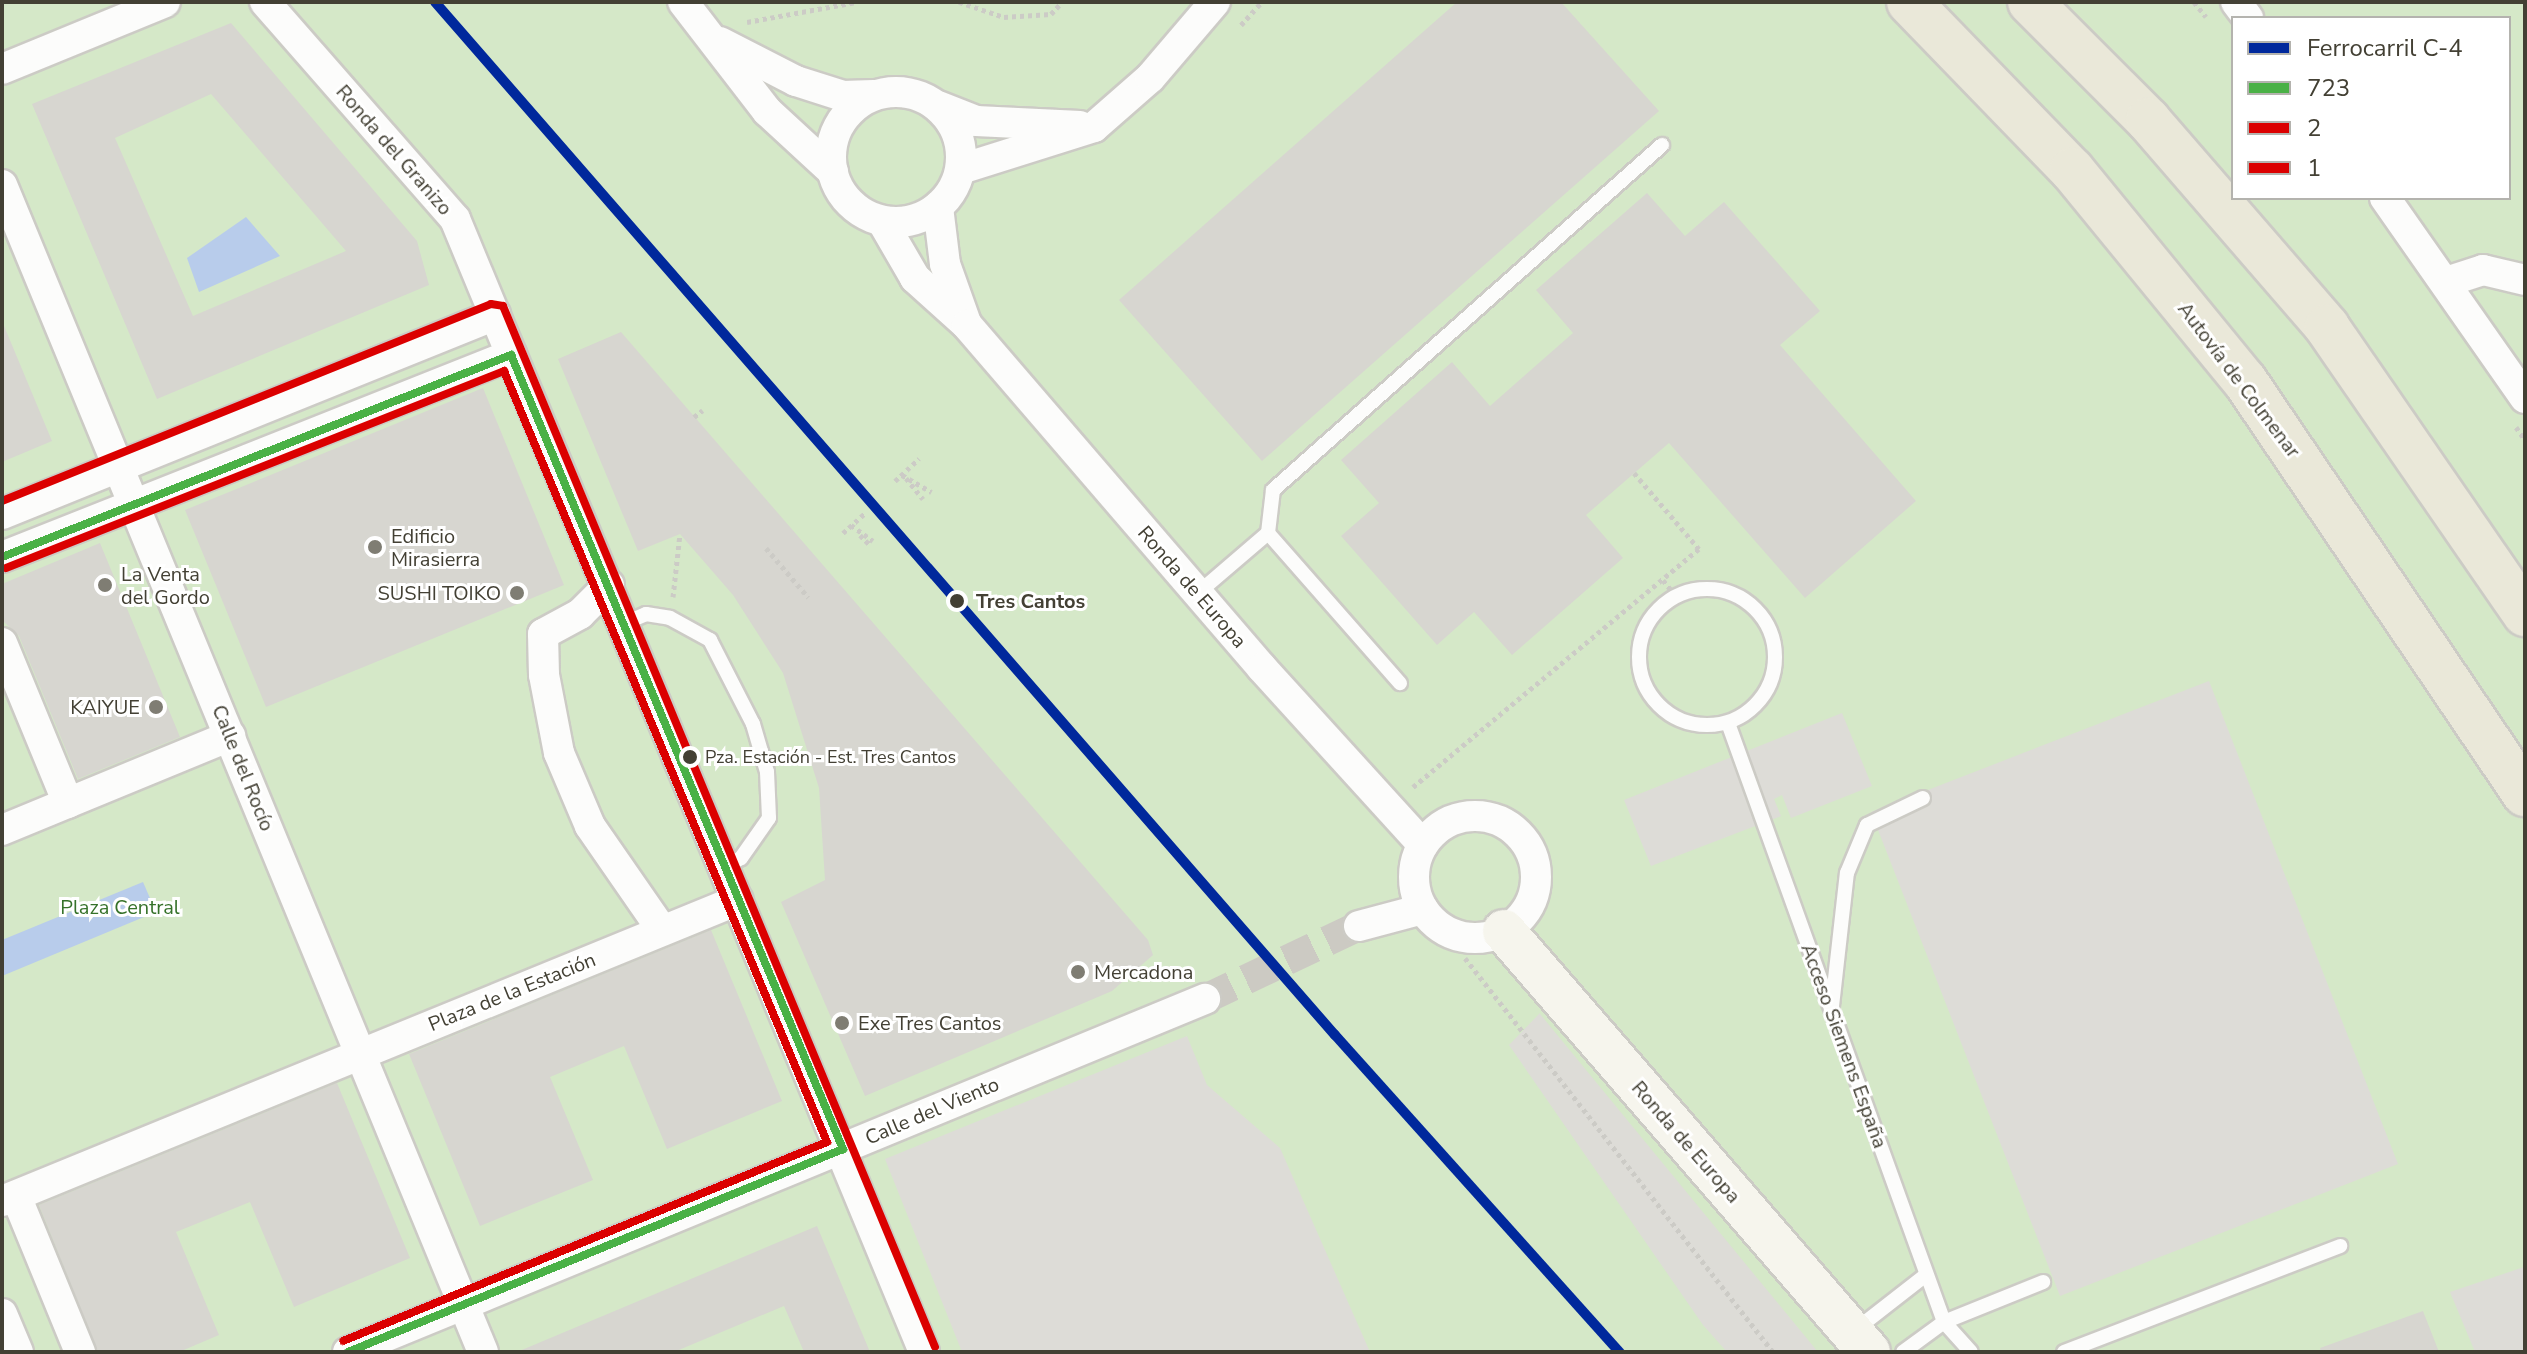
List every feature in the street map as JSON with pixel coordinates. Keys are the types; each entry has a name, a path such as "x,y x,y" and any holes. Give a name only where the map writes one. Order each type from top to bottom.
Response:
{"highway":[{"name":"Autovía de Colmenar","path":"1909,2 2072,170 2245,381 2525,794"},
{"path":"2030,2 2148,120 2327,327 2525,614"},
{"path":"2493,745 2525,822"}],"street":[{"path":"2,69 165,2"},
{"name":"Ronda del Granizo","path":"265,2 455,219 511,355"},
{"path":"683,2 714,38 767,111 833,172 851,203 882,221 921,217 938,207 961,169 958,134 938,106"},
{"path":"961,169 1094,127 1150,78 1215,2"},
{"path":"714,38 796,81 843,96 919,95 976,121 1094,127"},
{"path":"833,172 834,134 857,104 874,95"},
{"name":"Calle del Rocío","path":"2,185 483,1352"},
{"path":"2386,200 2525,398"},
{"name":"Ronda de Europa","path":"938,207 945,264 967,325"},
{"name":"Ronda de Europa","path":"882,221 915,278 967,325 1198,593 1423,845"},
{"path":"2446,282 2483,270 2525,280"},
{"path":"2,514 495,315"},
{"path":"2,557 133,502 511,355 843,1149 924,1352"},
{"path":"609,585 580,614 543,634 544,675 559,753 590,826 662,930"},
{"path":"2,643 68,803"},
{"path":"2,830 230,736"},
{"path":"1474,815 1513,828 1535,862 1537,882 1520,919 1504,931 1468,938 1435,923 1423,909 1414,877 1423,845 1454,819 1474,815"},
{"name":"Plaza de la Estación","path":"361,1054 738,900"},
{"path":"1359,926 1423,909"},
{"name":"Ronda de Europa","path":"1504,931 1860,1343"},
{"name":"Calle del Viento","path":"348,1352 1205,999"},
{"path":"80,1352 9,1198 361,1054"},
{"path":"2,1314 18,1352"}],"lane":[{"path":"1198,593 1268,533 1273,490 1662,145"},
{"path":"1268,533 1400,683"},
{"path":"1707,589 1735,595 1756,609 1771,632 1776,663 1764,695 1728,723 1702,726 1673,717 1650,696 1639,667 1642,635 1655,612 1676,596 1707,589"},
{"path":"625,623 646,614 670,618 710,640 753,724 767,772 769,818 741,858 724,867"},
{"name":"Acceso Siemens España","path":"1728,723 1944,1322"},
{"path":"1832,1010 1847,873 1867,825 1923,798"},
{"path":"2064,1352 2340,1246"},
{"path":"1860,1343 1926,1275"},
{"path":"1903,1352 1944,1322 2043,1282"},
{"path":"1944,1322 1971,1352"}],"path":[{"path":"714,38 756,17 856,2"},
{"path":"959,2 1004,17 1051,14 1062,2"},
{"path":"694,417 703,410"},
{"path":"895,481 919,459"},
{"path":"1368,784 1392,765 1414,788 1699,549 1634,473"},
{"path":"902,475 931,492"},
{"path":"902,475 923,499"},
{"path":"843,533 865,513"},
{"path":"851,525 871,542"},
{"path":"670,618 680,534"},
{"path":"766,548 808,597"},
{"path":"1663,580 1676,596"},
{"path":"1465,958 1773,1352"}],"green space":[{"name":"Plaza Central","path":"2,2 2525,2 2525,1352 2,1352"}],"shaded area":[{"path":"2209,681 2398,1164 2060,1296 1871,812"},
{"path":"1842,713 1872,786 1791,818 1782,795 1774,799 1781,816 1651,866 1624,800"},
{"path":"1540,1013 1818,1352 1727,1352 1703,1325 1509,1045"},
{"path":"1187,1036 1207,1085 1280,1148 1370,1352 962,1352 885,1159"},
{"path":"2524,1267 2525,1352 2475,1352 2450,1292"}],"water":[{"path":"246,217 280,256 199,292 187,258"},
{"path":"143,882 156,912 2,976 2,940"}],"building":[{"path":"1457,2 1561,2 1659,111 1262,461 1119,300"},
{"path":"231,23 417,241 429,285 157,399 32,104","holes":["211,94 346,251 193,316 115,138"]},
{"path":"1647,193 1685,236 1724,202 1820,311 1780,345 1916,501 1805,598 1669,443 1586,515 1623,558 1512,655 1474,612 1437,645 1341,536 1379,503 1341,460 1452,362 1490,406 1573,333 1536,290"},
{"path":"2,321 52,441 2,462"},
{"path":"621,332 1148,940 1153,955 1112,991 865,1096 781,902 825,880 819,788 783,673 733,595 680,534 638,551 558,359"},
{"name":"Edificio Mirasierra","path":"483,388 564,585 266,707 185,510"},
{"path":"100,543 180,737 78,779 19,636 2,620 2,584"},
{"path":"711,930 782,1101 667,1149 624,1046 550,1077 593,1180 480,1226 409,1054"},
{"path":"337,1083 410,1258 294,1307 250,1202 176,1232 219,1335 179,1352 98,1352 39,1205"},
{"path":"817,1226 870,1352 804,1352 784,1306 674,1352 517,1352"},
{"path":"2423,1311 2439,1352 2321,1352 2320,1348"}],"tunnel":[{"path":"1205,999 1359,926"}],"rail line":[{"name":"C-4","path":"435,2 1335,1035 1619,1352"}],"transit line":[{"name":"1","path":"2,501 491,304 503,306 935,1347"},
{"name":"723","path":"2,557 511,355 843,1149 348,1352"},
{"name":"2","path":"6,568 504,371 827,1142 343,1341"}],"place":[{"name":"Edificio Mirasierra","path":"375,547"},
{"name":"La Venta del Gordo","path":"105,585"},
{"name":"SUSHI TOIKO","path":"517,593"},
{"name":"Tres Cantos","path":"957,601"},
{"name":"KAIYUE","path":"156,707"},
{"name":"Pza. Estación - Est. Tres Cantos","path":"690,757"},
{"name":"Mercadona","path":"1078,972"},
{"name":"Exe Tres Cantos","path":"842,1023"}]}
